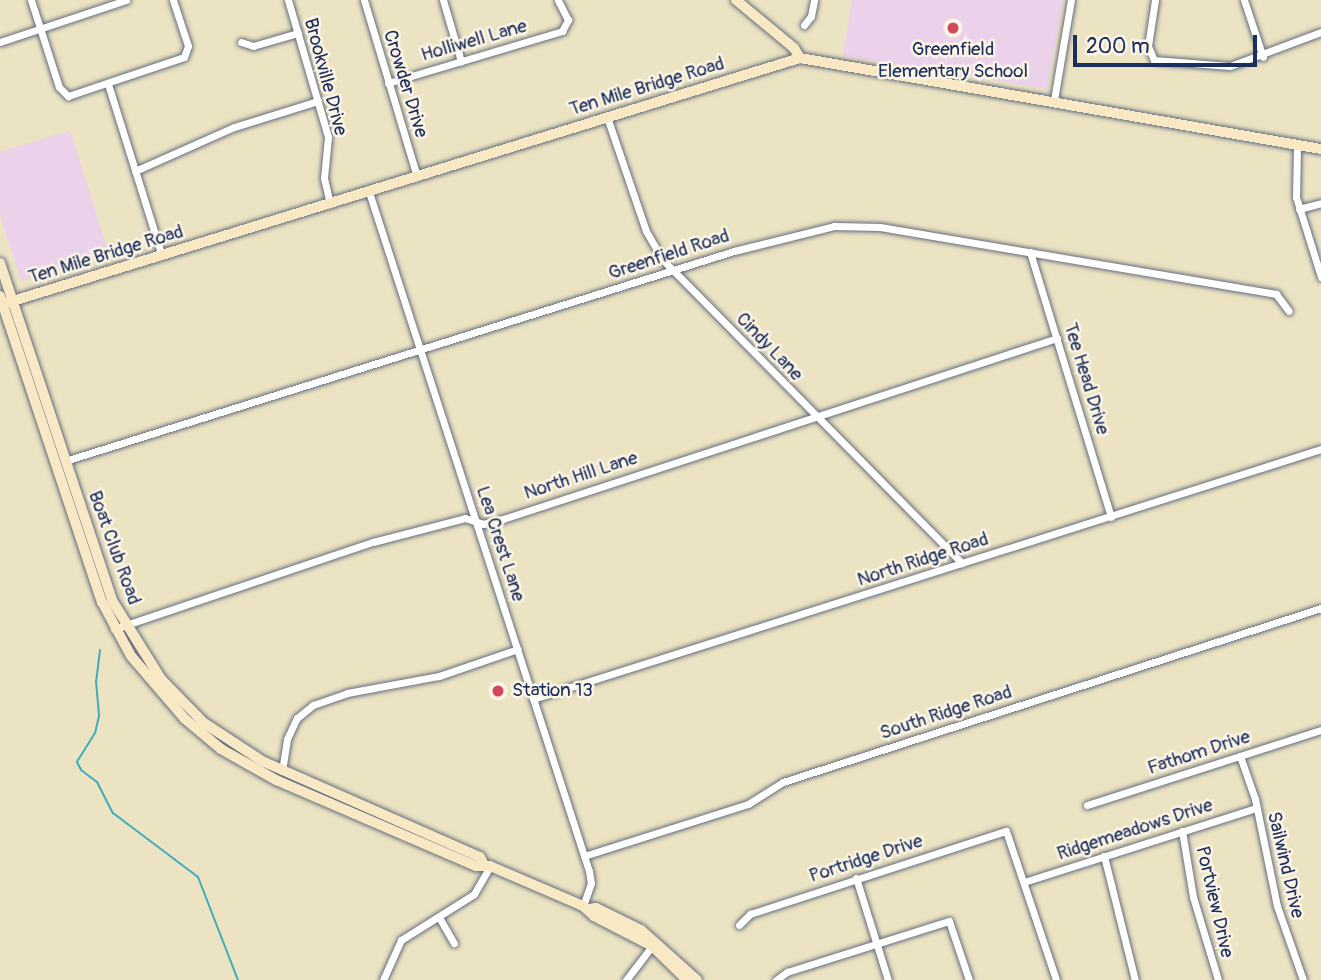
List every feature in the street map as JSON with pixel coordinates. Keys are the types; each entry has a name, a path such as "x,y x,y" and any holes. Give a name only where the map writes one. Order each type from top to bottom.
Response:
{"main road":[{"path":"736,0 794,48 800,58"},
{"name":"Ten Mile Bridge Road","path":"4,302 162,256 800,58 1054,100 1321,149"},
{"name":"Boat Club Road","path":"0,263 4,302 90,570 119,627 158,690 221,749 355,814 476,866 486,864"},
{"name":"Boat Club Road","path":"4,302 65,461 119,627 161,679 204,723 282,771 480,857 486,864 586,907 596,908 641,930 697,980"},
{"name":"Boat Club Road","path":"586,907 594,916 652,946 687,980"}],"street":[{"path":"31,0 65,94 108,84 187,53 173,0"},
{"path":"0,43 127,0"},
{"name":"Brookville Drive","path":"288,0 328,136 324,178 330,204"},
{"name":"Crowder Drive","path":"364,0 417,177"},
{"path":"443,0 461,61"},
{"name":"Holliwell Lane","path":"388,83 567,27 566,14 558,0"},
{"path":"803,25 811,16 814,0"},
{"path":"1054,100 1071,0"},
{"path":"1156,0 1149,56 1212,67 1263,57 1321,32"},
{"path":"1244,0 1263,57"},
{"path":"241,42 253,46 298,33"},
{"path":"108,84 162,256"},
{"path":"135,171 234,127 318,101"},
{"name":"Cindy Lane","path":"607,117 646,231 673,272 962,564"},
{"path":"1297,146 1294,185 1321,277"},
{"name":"Lea Crest Lane","path":"369,192 584,856 591,883 586,907"},
{"path":"1299,209 1321,203"},
{"name":"Greenfield Road","path":"65,461 793,234 834,226 880,227 1276,294 1289,312"},
{"name":"Tee Head Drive","path":"1030,252 1111,517"},
{"name":"North Hill Lane","path":"119,627 373,542 465,518 476,521 503,519 1057,338"},
{"name":"North Ridge Road","path":"533,699 1321,449"},
{"name":"South Ridge Road","path":"584,856 748,804 783,782 1321,608"},
{"path":"282,771 287,740 297,718 313,705 347,693 439,676 517,649"},
{"name":"Fathom Drive","path":"1087,805 1321,730"},
{"name":"Sailwind Drive","path":"1240,756 1255,808 1277,906 1303,980"},
{"name":"Ridgemeadows Drive","path":"1024,882 1255,808"},
{"name":"Portridge Drive","path":"739,925 750,914 1006,831 1024,882"},
{"name":"Portview Drive","path":"1182,831 1193,897 1218,980"},
{"path":"1104,856 1135,980"},
{"path":"383,980 401,940 440,919 481,887 486,864"},
{"path":"856,878 888,980"},
{"path":"1024,882 1056,980"},
{"path":"440,919 454,943"},
{"path":"776,980 787,972 949,921 969,980"},
{"path":"626,980 652,946"}],"shaded area":[{"name":"Greenfield Elementary School","path":"852,0 1063,0 1047,89 843,56"},
{"path":"70,130 109,254 21,281 0,215 0,152"}],"waterway":[{"path":"100,650 96,681 99,716 95,733 77,762 81,770 97,782 113,813 198,877 238,980"}],"place":[{"name":"Greenfield Elementary School","path":"953,28"},
{"name":"Station 13","path":"498,691"}]}
